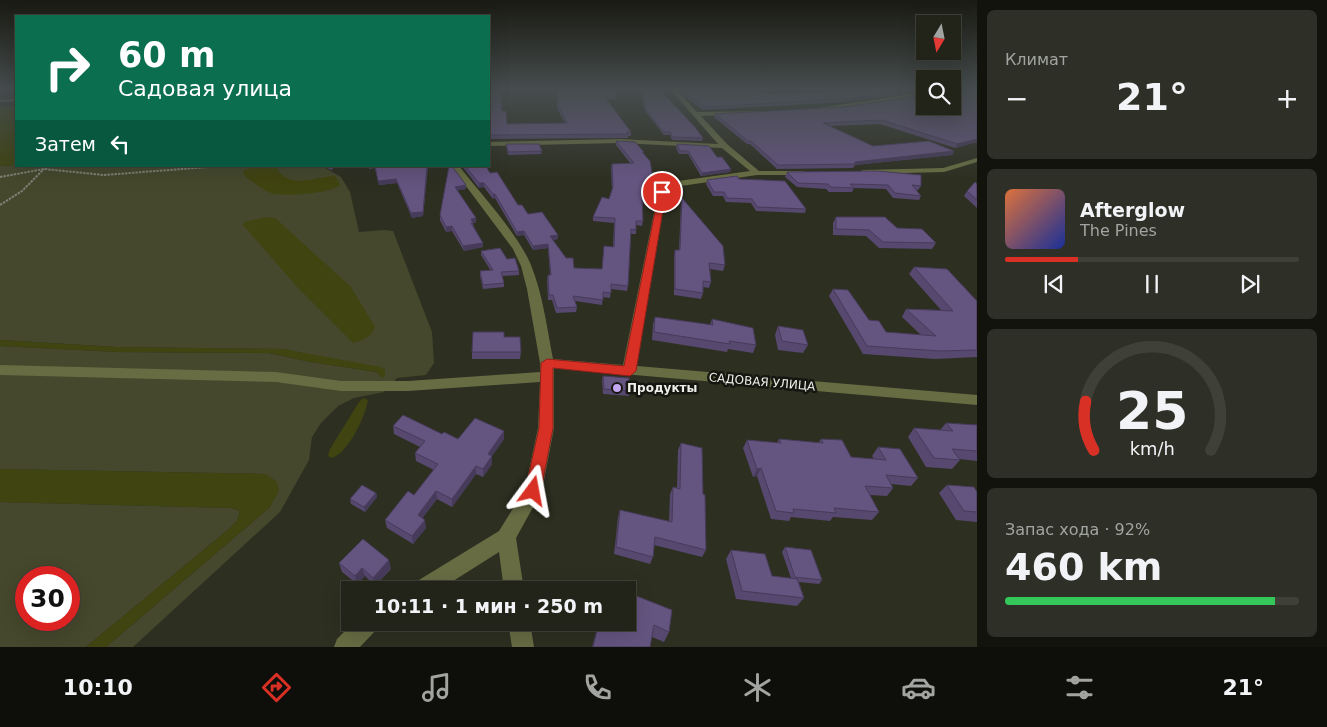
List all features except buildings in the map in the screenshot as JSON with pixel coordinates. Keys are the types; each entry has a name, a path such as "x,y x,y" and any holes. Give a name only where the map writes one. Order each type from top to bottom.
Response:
{"street":[{"path":"701,119 724,146 757,173"},
{"path":"490,144 620,141 724,146"},
{"path":"852,172 938,170 957,167 977,160"},
{"path":"435,581 506,537 533,491 546,428 547,370 533,289 526,266 518,249 456,167"},
{"path":"630,371 662,192 671,185 757,173 814,172"},
{"name":"САДОВАЯ УЛИЦА","path":"0,370 276,377 341,386 408,386 547,370 630,371 977,400"},
{"path":"506,537 513,581"},
{"path":"345,647 361,631"},
{"path":"520,631 523,647"}],"path":[{"path":"0,177 44,169 104,175 208,167"},
{"path":"0,205 22,191 44,169"}],"shaded area":[{"path":"0,119 15,119 15,165 0,166"},
{"path":"0,166 324,167 341,177 350,192 359,232 393,231 432,332 434,363 426,375 397,378 384,392 354,398 338,406 321,423 312,437 309,460 280,512 133,647 106,647 270,507 266,474 0,469 0,346 118,352 269,353 311,362 377,372 380,375 385,370 283,349 116,347 0,340"},
{"path":"254,167 276,167 287,178 302,181 335,176 340,185 327,191 307,194 286,195 271,193 245,176 243,172"},
{"path":"267,217 275,218 351,287 375,327 369,336 353,343 299,289 243,225 244,222"},
{"path":"0,340 116,347 283,349 381,367 385,370 385,376 381,378 377,372 311,362 269,353 118,352 0,346"},
{"path":"363,398 368,400 355,433 344,449 332,458 328,456 330,449"},
{"path":"0,469 266,474 277,482 279,491 270,507 106,647 86,647 229,529 237,521 240,511 232,508 0,502"},
{"path":"0,502 232,508 240,511 237,521 229,529 86,647 0,647"}],"place":[{"name":"Продукты","path":"617,388"}],"route":[{"path":"533,491 546,428 547,363 630,371 662,192"}]}
